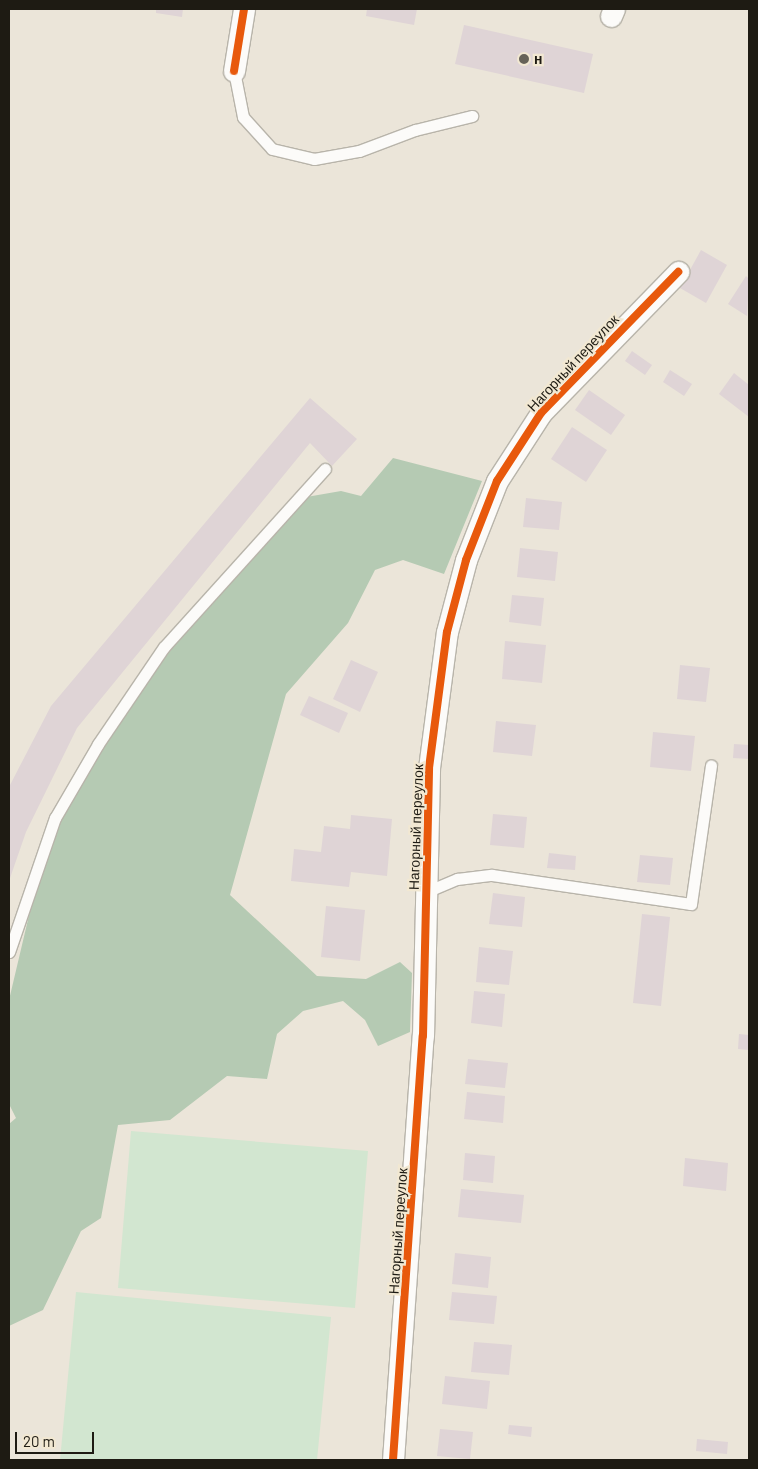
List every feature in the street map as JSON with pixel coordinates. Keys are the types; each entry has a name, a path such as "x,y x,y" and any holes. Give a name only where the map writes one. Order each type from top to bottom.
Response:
{"street":[{"path":"234,71 244,9"},
{"name":"Нагорный переулок","path":"393,1460 423,1036 430,768 447,632 466,560 494,490 541,413 678,272"}],"lane":[{"path":"234,71 244,117 272,150 314,159 359,151 415,130 472,116"},
{"path":"9,952 55,818 98,744 164,647 325,469"},
{"path":"426,892 456,879 492,875 692,904 711,765"}],"green space":[{"path":"393,458 482,481 444,574 403,560 375,570 348,623 286,694 230,895 317,976 366,979 400,962 412,973 410,1032 378,1046 365,1020 343,1001 303,1011 277,1034 267,1079 227,1076 170,1120 118,1125 101,1218 81,1231 43,1310 9,1326 9,1124 16,1118 9,1104 9,1000 43,856 100,741 156,662 295,499 341,491 361,496"},
{"path":"131,1131 368,1151 355,1308 118,1288"},
{"path":"76,1292 331,1317 317,1460 60,1460"}],"building":[{"path":"156,9 183,9 182,17 156,13"},
{"path":"367,9 417,9 414,25 366,16"},
{"name":"н","path":"464,25 593,54 584,93 455,64"},
{"path":"701,250 727,265 706,303 680,288"},
{"path":"746,276 749,279 747,316 728,304"},
{"path":"632,351 652,365 645,375 625,361"},
{"path":"670,370 692,384 684,396 663,382"},
{"path":"734,373 749,385 749,417 719,394"},
{"path":"589,390 625,415 611,435 575,410"},
{"path":"310,398 357,439 332,466 310,443 77,728 26,832 9,881 9,787 51,706"},
{"path":"572,427 607,450 586,482 551,459"},
{"path":"526,498 562,502 559,530 523,527"},
{"path":"520,548 558,552 555,581 517,577"},
{"path":"512,595 544,598 541,626 509,622"},
{"path":"505,641 546,645 542,683 502,679"},
{"path":"351,660 378,672 360,712 333,699"},
{"path":"680,665 710,668 706,702 677,699"},
{"path":"309,696 348,713 339,733 300,715"},
{"path":"496,721 536,725 532,756 493,752"},
{"path":"653,732 695,736 691,771 650,767"},
{"path":"734,744 749,745 749,759 733,758"},
{"path":"493,814 527,817 524,848 490,845"},
{"path":"351,815 392,819 387,876 351,872 349,887 291,881 294,849 321,852 324,826 350,829"},
{"path":"549,853 576,856 575,870 547,868"},
{"path":"640,855 673,858 670,885 637,882"},
{"path":"493,893 525,897 522,927 489,924"},
{"path":"326,906 365,910 360,961 321,957"},
{"path":"642,914 670,917 661,1006 633,1003"},
{"path":"479,947 513,951 509,985 476,982"},
{"path":"474,991 505,994 502,1027 471,1023"},
{"path":"739,1034 749,1035 749,1050 738,1049"},
{"path":"468,1059 508,1063 505,1088 465,1084"},
{"path":"467,1092 505,1096 503,1123 464,1119"},
{"path":"465,1153 495,1156 493,1183 463,1180"},
{"path":"685,1158 728,1163 726,1191 683,1186"},
{"path":"461,1189 524,1195 521,1223 458,1217"},
{"path":"455,1253 491,1257 488,1288 452,1284"},
{"path":"452,1292 497,1296 494,1324 449,1320"},
{"path":"474,1342 512,1345 509,1375 471,1372"},
{"path":"445,1376 490,1381 487,1409 442,1404"},
{"path":"509,1425 532,1427 531,1437 508,1434"},
{"path":"440,1429 473,1432 470,1459 437,1456"},
{"path":"697,1439 728,1442 727,1454 696,1451"}],"cycle path":[{"path":"234,71 244,9"},
{"path":"393,1460 423,1036 429,768 447,632 466,560 497,481 541,413 678,272"}],"place":[{"name":"н","path":"524,59"}]}
